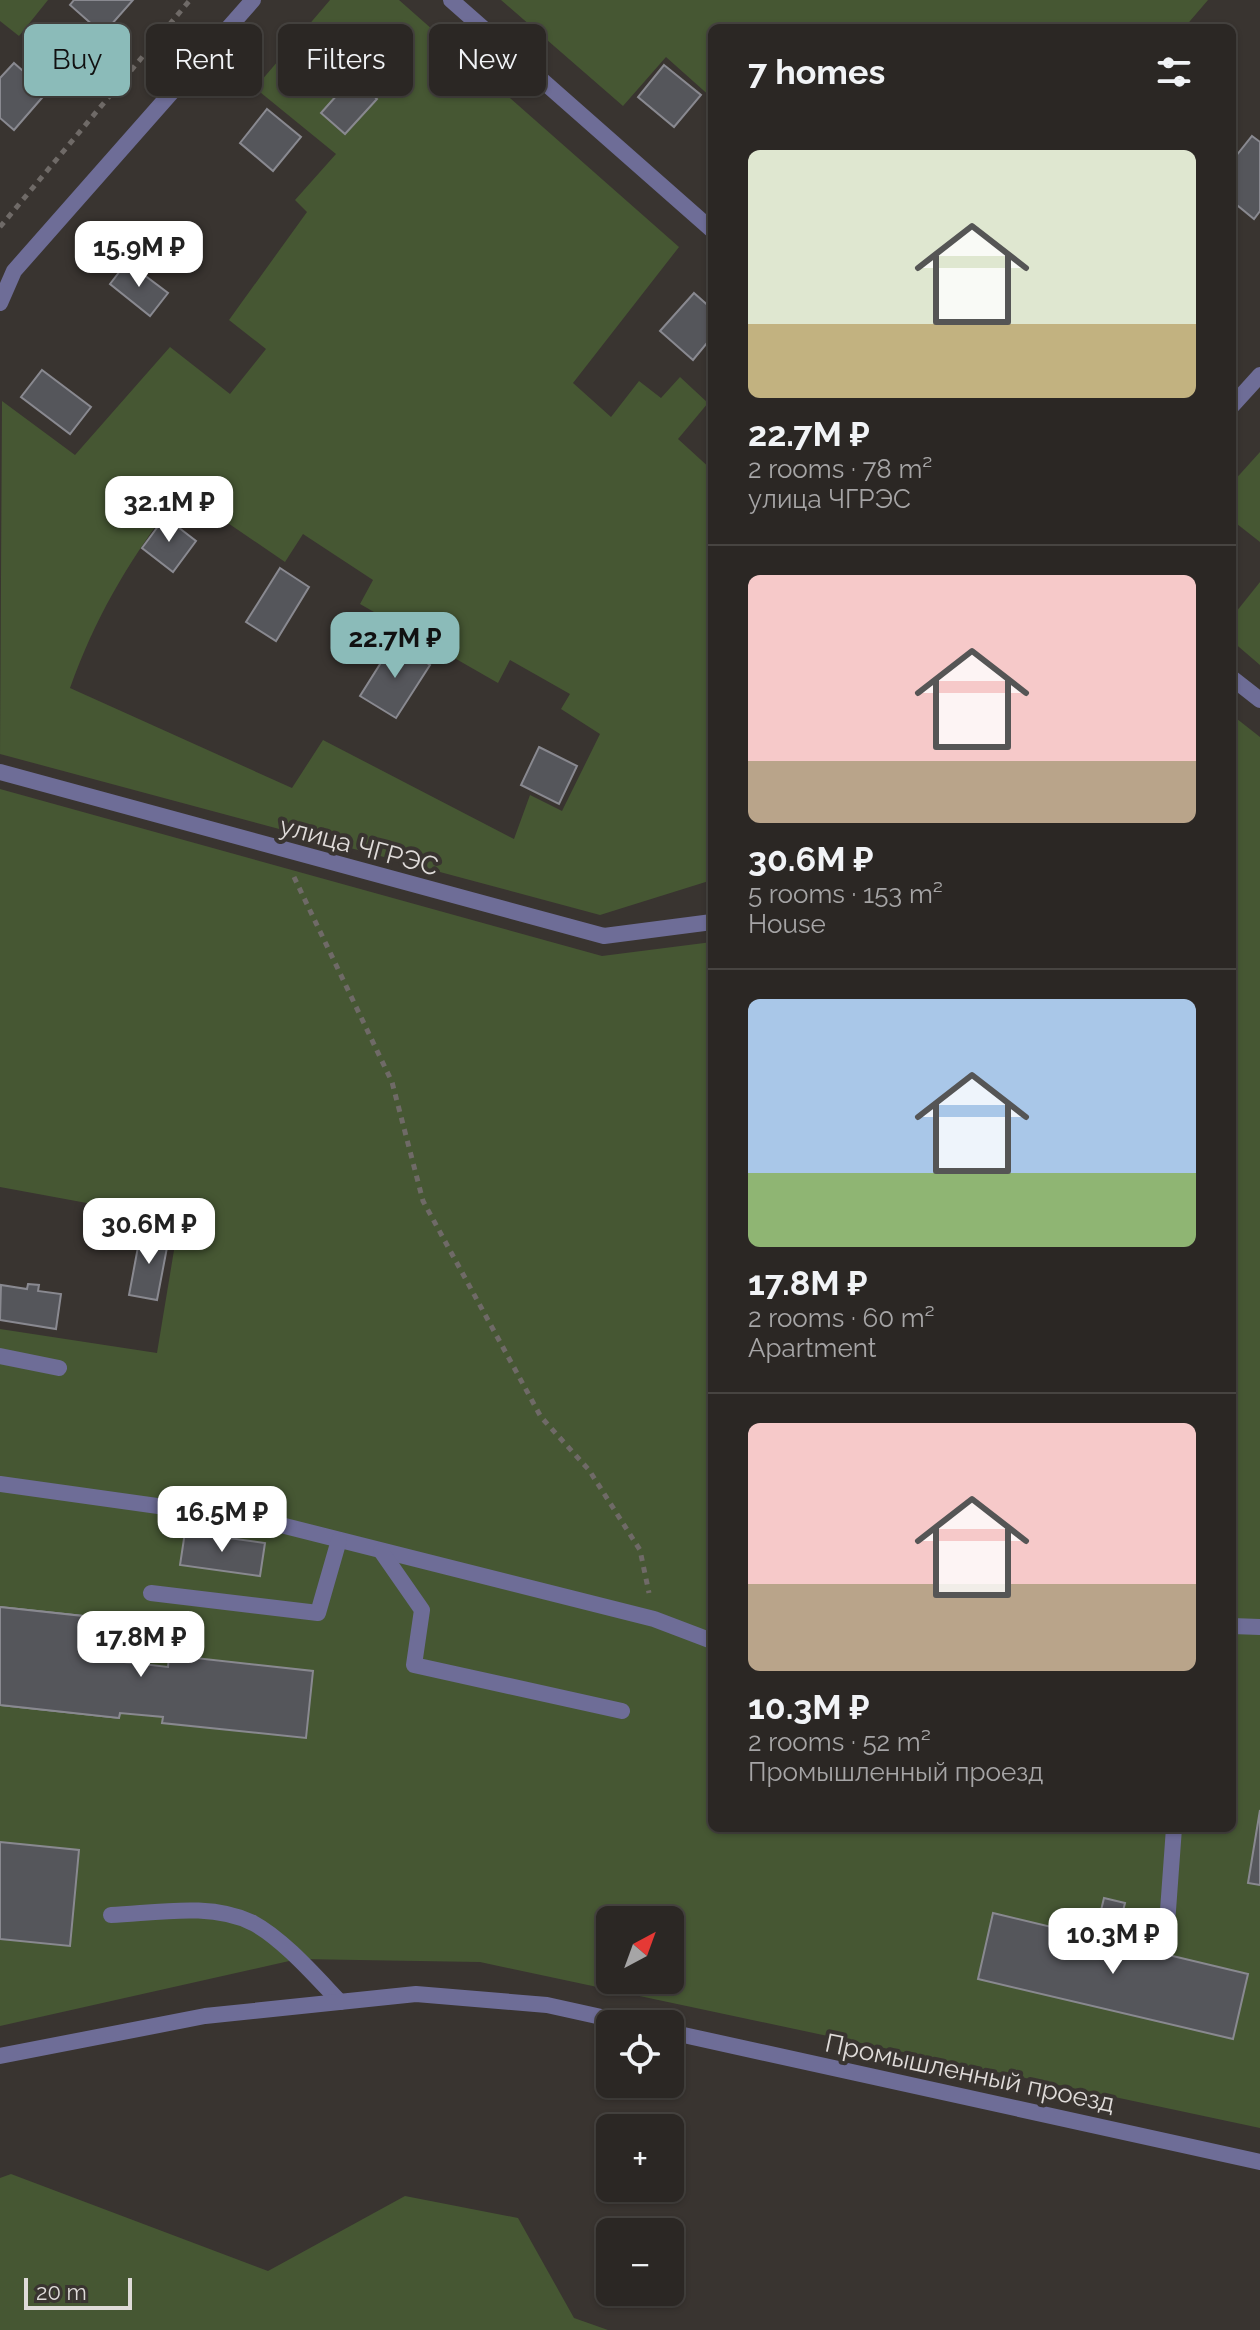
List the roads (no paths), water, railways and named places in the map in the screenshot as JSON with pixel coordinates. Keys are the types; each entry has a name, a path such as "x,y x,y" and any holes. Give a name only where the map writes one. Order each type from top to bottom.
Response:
{"street":[{"path":"0,303 14,271 253,0"},
{"path":"451,0 708,226"},
{"path":"1236,402 1260,375"},
{"path":"1236,681 1260,700"},
{"name":"улица ЧГРЭС","path":"0,772 604,936 708,923"},
{"path":"0,1356 59,1368"},
{"path":"0,1484 265,1521 654,1619 708,1639"},
{"path":"151,1593 318,1613 339,1540"},
{"path":"381,1551 422,1610 414,1665 622,1711"},
{"path":"1236,1626 1260,1627"},
{"path":"1167,1924 1174,1832"},
{"path":"111,1915 201,1910 252,1923 298,1959 340,2002"},
{"path":"0,2056 205,2016 416,1994 547,2005 596,2016"},
{"name":"Промышленный проезд","path":"684,2035 1260,2162"}]}
